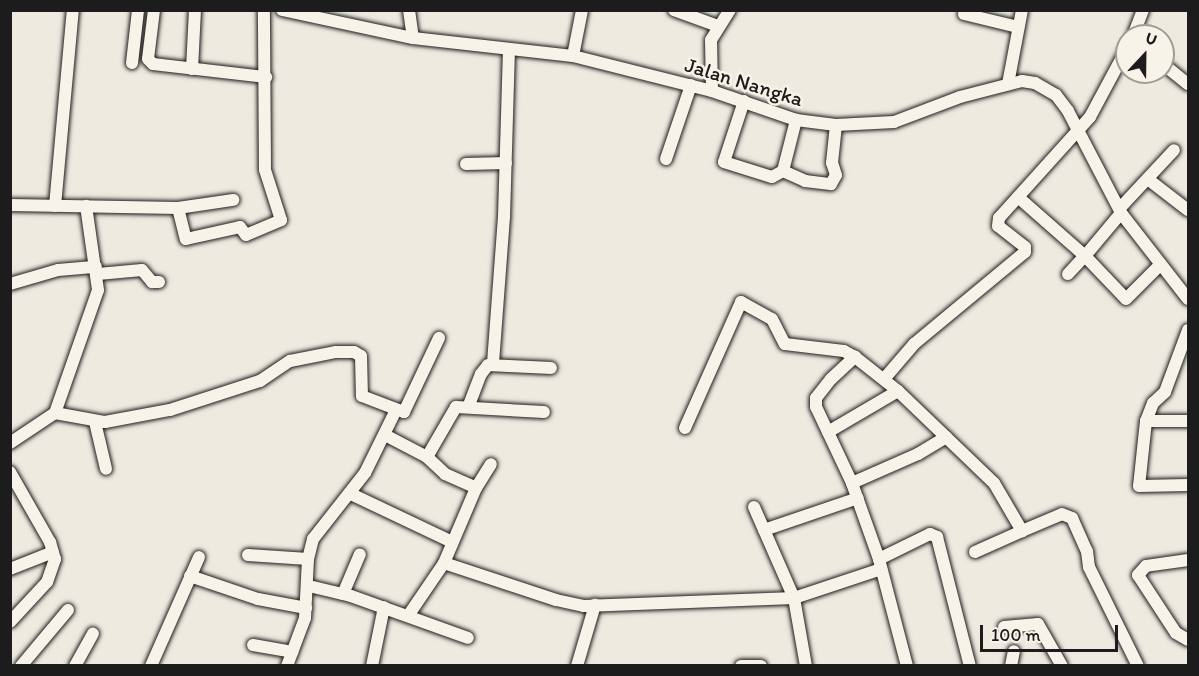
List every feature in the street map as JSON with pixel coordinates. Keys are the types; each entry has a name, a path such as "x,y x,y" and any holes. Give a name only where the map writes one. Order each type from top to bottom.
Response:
{"street":[{"path":"55,206 73,10"},
{"path":"132,63 138,10"},
{"path":"154,10 150,62 266,77"},
{"path":"192,69 195,10"},
{"path":"182,208 186,238 240,226 246,235 281,220 265,170 264,10"},
{"path":"409,10 413,38"},
{"path":"573,56 582,10"},
{"path":"674,10 718,26"},
{"path":"712,91 709,57 718,26 730,10"},
{"path":"1008,84 1022,10"},
{"path":"1137,24 1143,10"},
{"name":"Jalan Nangka","path":"286,11 413,38 450,40 509,51 573,56 744,100 796,120 836,125 894,122 920,110 1022,81 1045,87 1056,96 1079,131 1121,211 1188,299"},
{"path":"964,14 1018,27"},
{"path":"469,405 481,374 493,363 506,164 509,51"},
{"path":"884,379 914,344 1025,252 1024,247 998,224 1018,197 1079,131 1102,97 1115,72"},
{"path":"1175,74 1188,84"},
{"path":"666,159 691,85"},
{"path":"744,100 724,162 772,177 783,171 796,120"},
{"path":"783,171 805,181 831,183 836,175 832,163 836,125"},
{"path":"1068,274 1174,150"},
{"path":"466,164 506,164"},
{"path":"1149,180 1188,210"},
{"path":"1018,197 1085,256 1126,299 1161,264"},
{"path":"10,205 182,208 233,201"},
{"path":"10,443 55,413 98,290 97,270 86,206"},
{"path":"10,284 58,270 142,270 152,282 159,282"},
{"path":"685,428 741,302 771,319 788,345 844,351 884,379 994,483 1023,531"},
{"path":"1188,330 1165,392 1153,403 1146,421 1139,486 1188,485"},
{"path":"55,413 95,422 209,398 260,381 290,361 336,352 358,353 363,367 362,396 396,410 407,410 439,338"},
{"path":"855,357 816,398 816,407 858,498 880,564 908,666"},
{"path":"493,363 551,368"},
{"path":"828,432 898,391"},
{"path":"427,457 454,409 469,405 544,412"},
{"path":"287,666 306,608 309,586 308,559 313,539 351,494 385,435 396,410"},
{"path":"1146,421 1188,421"},
{"path":"95,422 106,469"},
{"path":"385,435 427,457 445,474 476,488"},
{"path":"852,483 918,454 946,437"},
{"path":"408,616 444,562 476,488 492,464"},
{"path":"10,472 53,552 51,575 13,614"},
{"path":"351,494 452,542"},
{"path":"764,530 858,498"},
{"path":"754,507 794,598 806,666"},
{"path":"975,552 1062,514 1072,518 1083,541 1089,567 1138,666"},
{"path":"444,562 556,600 595,605 794,598 880,564 930,534 937,537 970,666"},
{"path":"10,569 53,552"},
{"path":"343,594 360,554"},
{"path":"248,555 308,559"},
{"path":"151,666 198,556"},
{"path":"1188,560 1146,566 1138,575 1176,633 1188,640"},
{"path":"190,576 258,598 306,608"},
{"path":"309,586 384,607 468,638"},
{"path":"577,666 595,605"},
{"path":"372,666 384,607"},
{"path":"21,666 68,610"},
{"path":"1004,627 1038,624 1062,666"},
{"path":"75,666 93,634"},
{"path":"253,645 292,652"},
{"path":"1011,666 1014,651"},
{"path":"741,666 761,666"}]}
